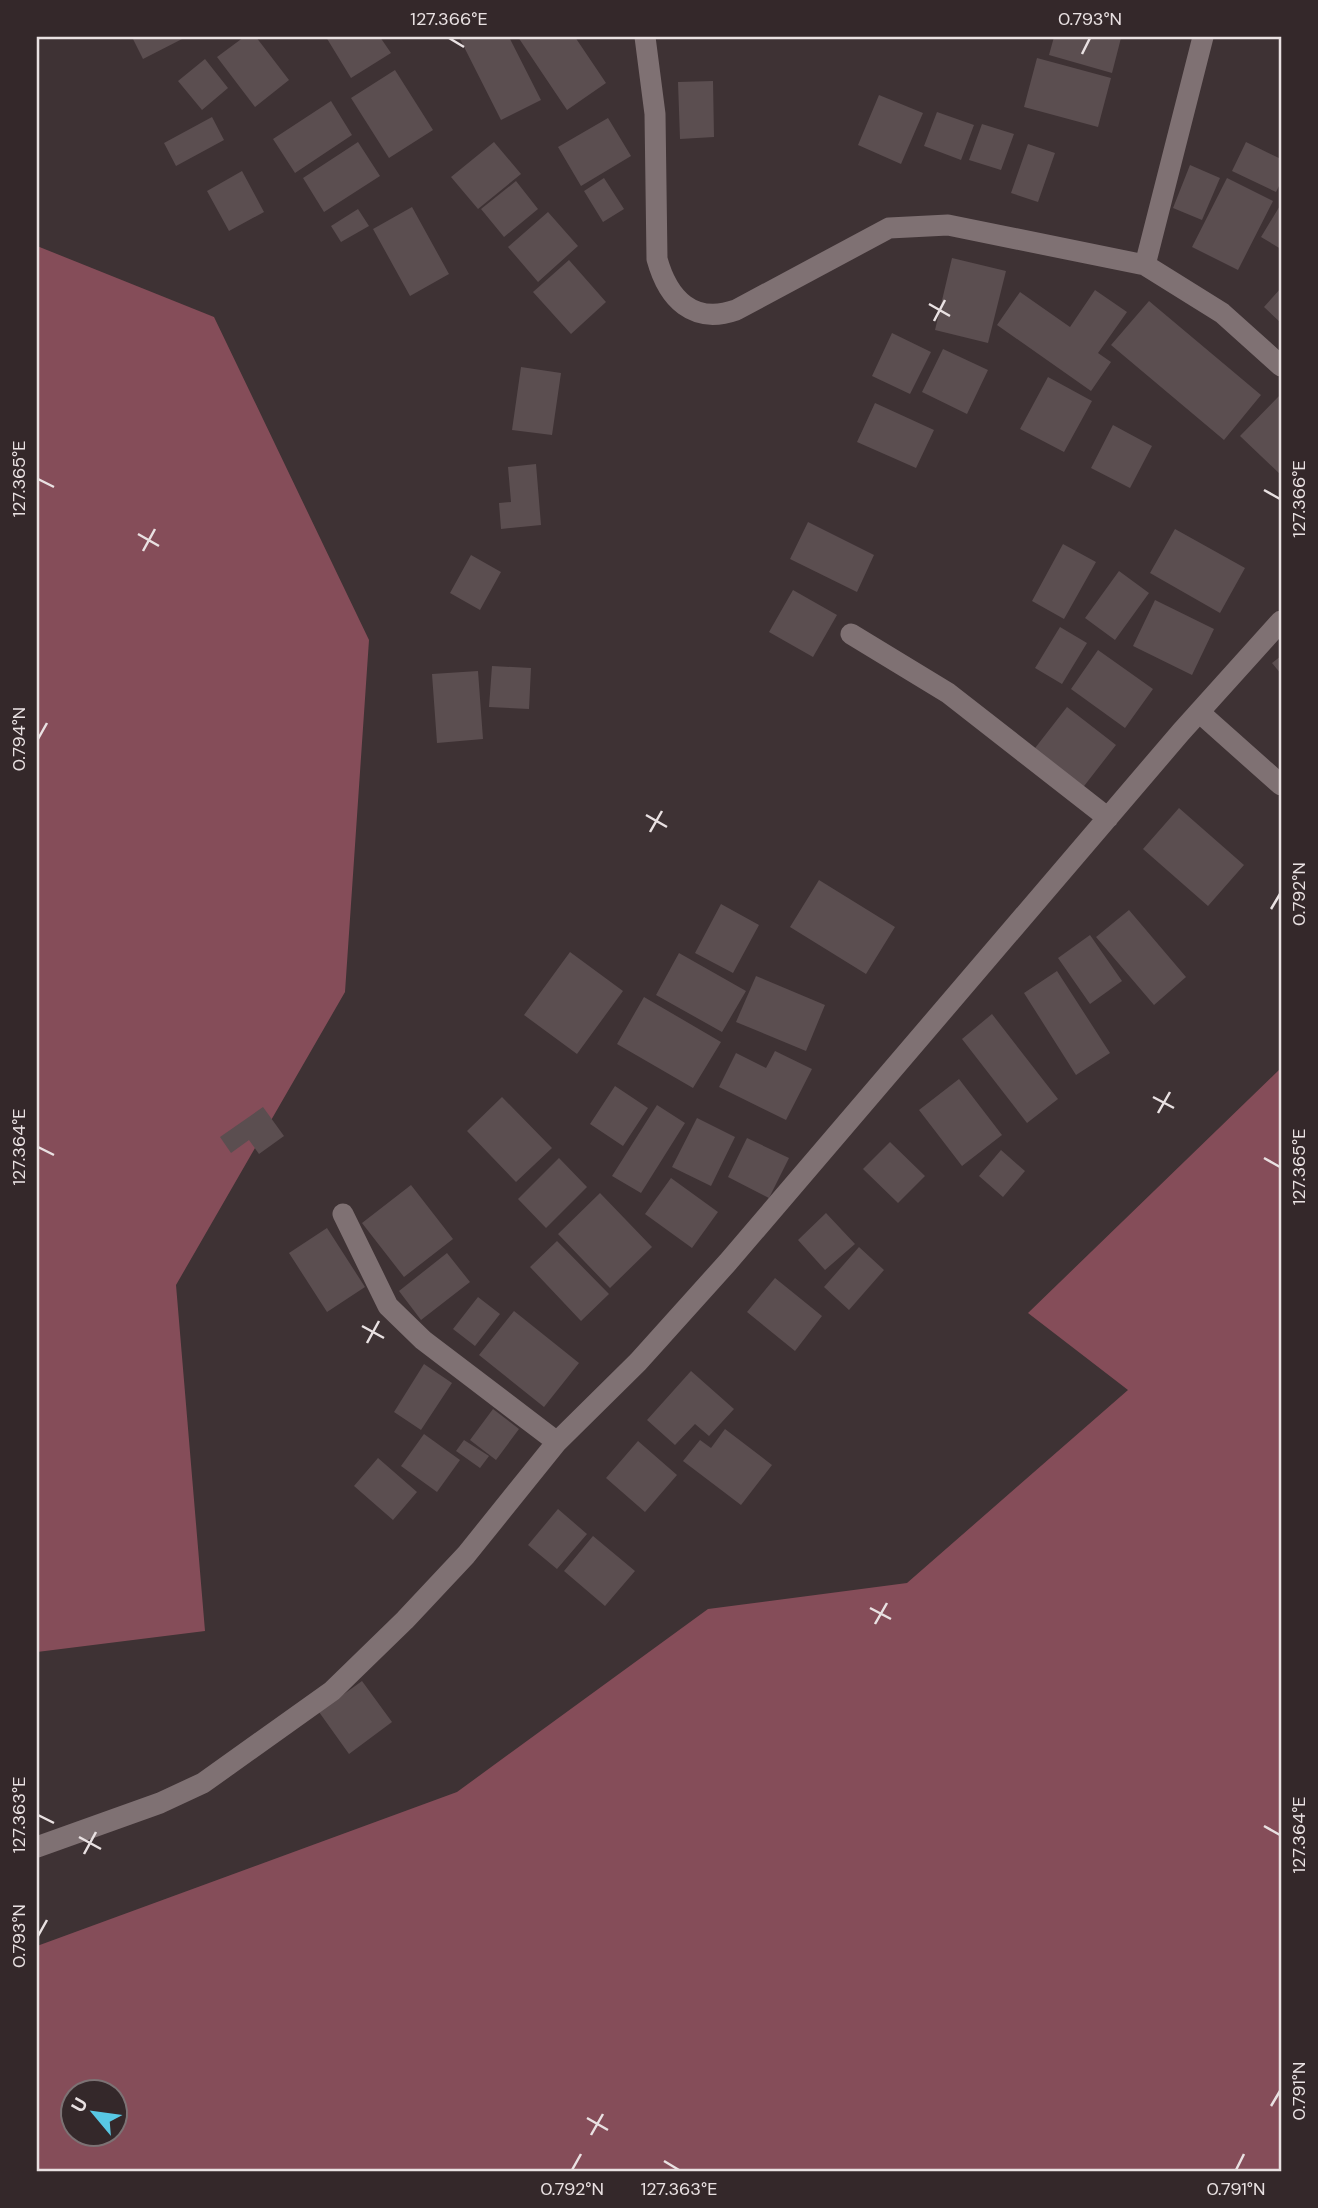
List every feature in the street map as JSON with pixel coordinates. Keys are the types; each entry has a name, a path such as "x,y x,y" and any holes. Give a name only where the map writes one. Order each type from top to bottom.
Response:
{"street":[{"path":"645,37 655,114 657,259 662,278 673,295 685,305 705,315 719,316 736,310 875,233 909,225 948,225 1145,265 1222,313 1281,366"},
{"path":"1145,265 1203,37"},
{"path":"37,1847 160,1804 203,1783 295,1720 332,1691 466,1555 557,1441 638,1363 737,1252 1199,712 1281,621"},
{"path":"852,634 948,693 1108,818"},
{"path":"1199,712 1281,785"},
{"path":"343,1214 388,1306 423,1340 557,1441"}],"shaded area":[{"path":"37,246 214,317 369,640 345,992 176,1285 205,1631 37,1652"},
{"path":"1281,1068 1281,2171 37,2171 37,1946 457,1792 708,1609 907,1583 1128,1390 1028,1313"}],"building":[{"path":"132,37 186,37 143,59"},
{"path":"244,37 256,37 289,80 255,107 217,57"},
{"path":"326,37 380,37 391,53 351,78"},
{"path":"459,37 509,37 541,100 501,120"},
{"path":"518,37 575,37 606,83 567,110"},
{"path":"1054,37 1121,38 1112,73 1049,55"},
{"path":"1037,58 1111,78 1098,127 1024,107"},
{"path":"205,59 228,88 202,110 178,81"},
{"path":"395,70 433,130 389,158 351,98"},
{"path":"713,81 714,137 680,139 678,82"},
{"path":"879,95 923,113 901,164 858,145"},
{"path":"331,101 352,135 295,173 273,139"},
{"path":"937,112 974,125 961,160 924,146"},
{"path":"212,117 224,140 176,166 164,143"},
{"path":"608,118 631,156 581,186 558,147"},
{"path":"982,124 1014,134 1001,170 969,160"},
{"path":"358,142 380,176 324,212 303,178"},
{"path":"494,142 521,174 478,209 451,177"},
{"path":"1246,142 1281,159 1281,182 1276,192 1232,171"},
{"path":"1028,144 1055,153 1038,202 1011,193"},
{"path":"1190,165 1220,178 1202,220 1173,208"},
{"path":"242,171 264,212 229,231 207,191"},
{"path":"604,178 624,209 603,222 584,191"},
{"path":"1227,178 1273,201 1238,270 1192,247"},
{"path":"516,181 538,209 504,237 481,209"},
{"path":"1281,204 1281,249 1261,237"},
{"path":"412,207 449,274 410,296 373,229"},
{"path":"358,209 369,226 341,242 331,226"},
{"path":"548,212 578,246 538,282 508,247"},
{"path":"952,258 1006,271 988,343 935,330"},
{"path":"569,260 606,302 571,334 533,292"},
{"path":"1281,288 1281,323 1264,307"},
{"path":"1095,290 1127,312 1098,353 1111,362 1091,391 997,325 1020,292 1070,327"},
{"path":"1149,301 1261,395 1224,440 1111,345"},
{"path":"892,333 931,352 910,394 872,376"},
{"path":"943,349 988,370 967,414 922,392"},
{"path":"521,367 561,373 552,435 512,430"},
{"path":"1048,377 1092,401 1064,452 1020,429"},
{"path":"1281,394 1281,475 1240,436"},
{"path":"875,403 934,430 916,468 857,442"},
{"path":"1113,425 1152,446 1130,488 1091,468"},
{"path":"536,464 541,525 501,529 499,503 511,502 508,467"},
{"path":"808,522 874,555 857,592 790,559"},
{"path":"1175,529 1245,568 1220,613 1150,573"},
{"path":"1063,544 1096,562 1064,619 1032,601"},
{"path":"471,555 501,572 480,610 450,593"},
{"path":"1119,571 1149,593 1115,640 1085,618"},
{"path":"793,590 837,615 813,657 769,632"},
{"path":"1155,600 1214,629 1192,675 1133,646"},
{"path":"1060,627 1087,643 1062,684 1035,668"},
{"path":"1098,650 1153,689 1125,728 1071,689"},
{"path":"1281,656 1281,674 1272,663"},
{"path":"492,666 531,668 529,709 489,707"},
{"path":"478,671 483,739 437,743 432,674"},
{"path":"1067,707 1116,745 1081,790 1032,752"},
{"path":"1179,808 1244,865 1208,906 1143,849"},
{"path":"819,880 895,927 866,974 790,927"},
{"path":"721,904 759,925 733,973 695,953"},
{"path":"1129,910 1186,977 1154,1005 1096,937"},
{"path":"1090,935 1122,981 1090,1004 1058,958"},
{"path":"570,952 623,991 577,1054 524,1015"},
{"path":"679,953 746,991 722,1032 656,995"},
{"path":"1057,971 1110,1053 1076,1075 1024,993"},
{"path":"756,976 825,1005 806,1051 736,1022"},
{"path":"644,997 721,1042 693,1088 617,1044"},
{"path":"992,1014 1058,1099 1027,1123 962,1039"},
{"path":"775,1051 812,1069 786,1120 719,1087 736,1053 766,1068"},
{"path":"959,1079 1002,1135 962,1166 919,1110"},
{"path":"615,1086 648,1108 623,1146 590,1124"},
{"path":"502,1097 552,1148 516,1182 467,1131"},
{"path":"657,1105 685,1123 641,1193 612,1176"},
{"path":"263,1107 284,1136 259,1154 249,1140 231,1153 220,1137"},
{"path":"697,1118 735,1137 711,1186 672,1167"},
{"path":"747,1138 789,1158 769,1198 728,1177"},
{"path":"890,1142 925,1176 898,1203 863,1169"},
{"path":"1001,1150 1025,1171 1003,1197 979,1176"},
{"path":"559,1158 587,1187 546,1228 518,1199"},
{"path":"671,1178 718,1212 692,1248 645,1214"},
{"path":"411,1185 453,1239 404,1277 362,1223"},
{"path":"600,1193 652,1247 610,1288 558,1234"},
{"path":"826,1213 855,1244 825,1270 798,1240"},
{"path":"327,1228 365,1287 327,1312 289,1253"},
{"path":"557,1241 609,1294 581,1321 530,1267"},
{"path":"859,1247 884,1270 849,1310 824,1287"},
{"path":"447,1253 470,1282 421,1320 399,1291"},
{"path":"775,1278 822,1316 795,1351 747,1312"},
{"path":"478,1297 500,1314 475,1346 453,1329"},
{"path":"514,1311 579,1363 544,1407 479,1355"},
{"path":"424,1364 452,1383 421,1430 394,1412"},
{"path":"691,1371 734,1409 709,1436 695,1424 675,1445 647,1420"},
{"path":"493,1409 519,1429 496,1460 470,1440"},
{"path":"725,1429 772,1465 741,1505 683,1461 700,1440 711,1448"},
{"path":"424,1434 460,1460 437,1492 401,1466"},
{"path":"464,1440 489,1456 480,1468 456,1451"},
{"path":"638,1441 677,1475 645,1512 606,1478"},
{"path":"378,1458 417,1492 393,1520 354,1486"},
{"path":"558,1509 587,1534 557,1569 528,1545"},
{"path":"593,1536 635,1571 605,1606 564,1571"},
{"path":"362,1681 392,1722 349,1754 319,1712"}]}
